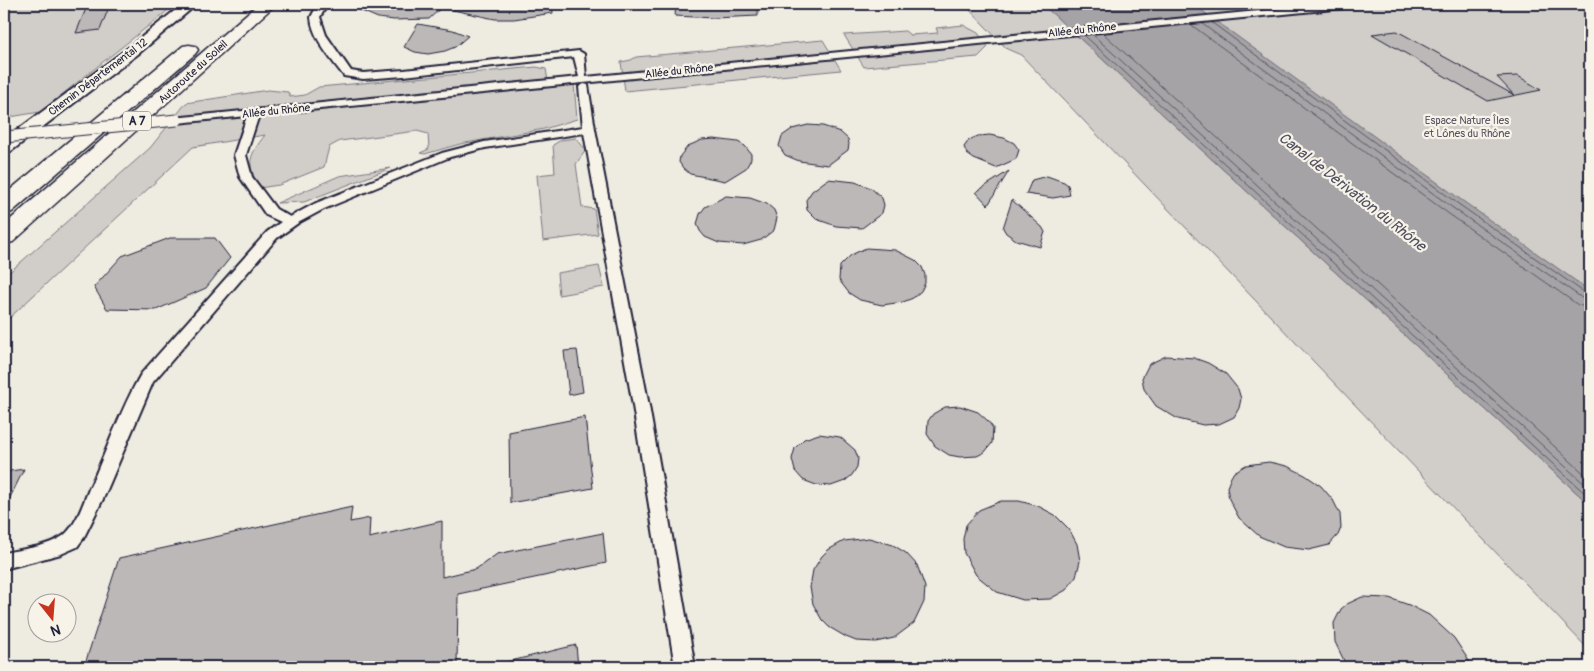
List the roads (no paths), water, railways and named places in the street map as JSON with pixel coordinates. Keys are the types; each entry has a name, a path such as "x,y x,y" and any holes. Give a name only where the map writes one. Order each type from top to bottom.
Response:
{"highway":[{"name":"Autoroute du Soleil","path":"4,207 243,4"},
{"name":"Autoroute du Soleil","path":"4,237 268,4"}],"main road":[{"name":"Chemin Départemental 12","path":"4,141 133,51 191,4"}],"street":[{"path":"323,4 317,13 316,21 337,60 348,74 363,76 404,73 579,54 589,129 639,396 685,667"},
{"name":"Allée du Rhône","path":"4,141 176,120 1354,4"},
{"path":"254,113 240,155 246,176 271,212 290,222"},
{"path":"4,561 38,554 72,541 85,521 139,392 147,378 272,235 290,222 326,204 446,155 484,145 589,129"}],"water":[{"name":"Canal de Dérivation du Rhône","path":"1042,4 1193,4 1460,199 1590,291 1590,505"}],"park label":[{"name":"Espace Nature Îles et Lônes du Rhône","path":"1467,126"}]}
